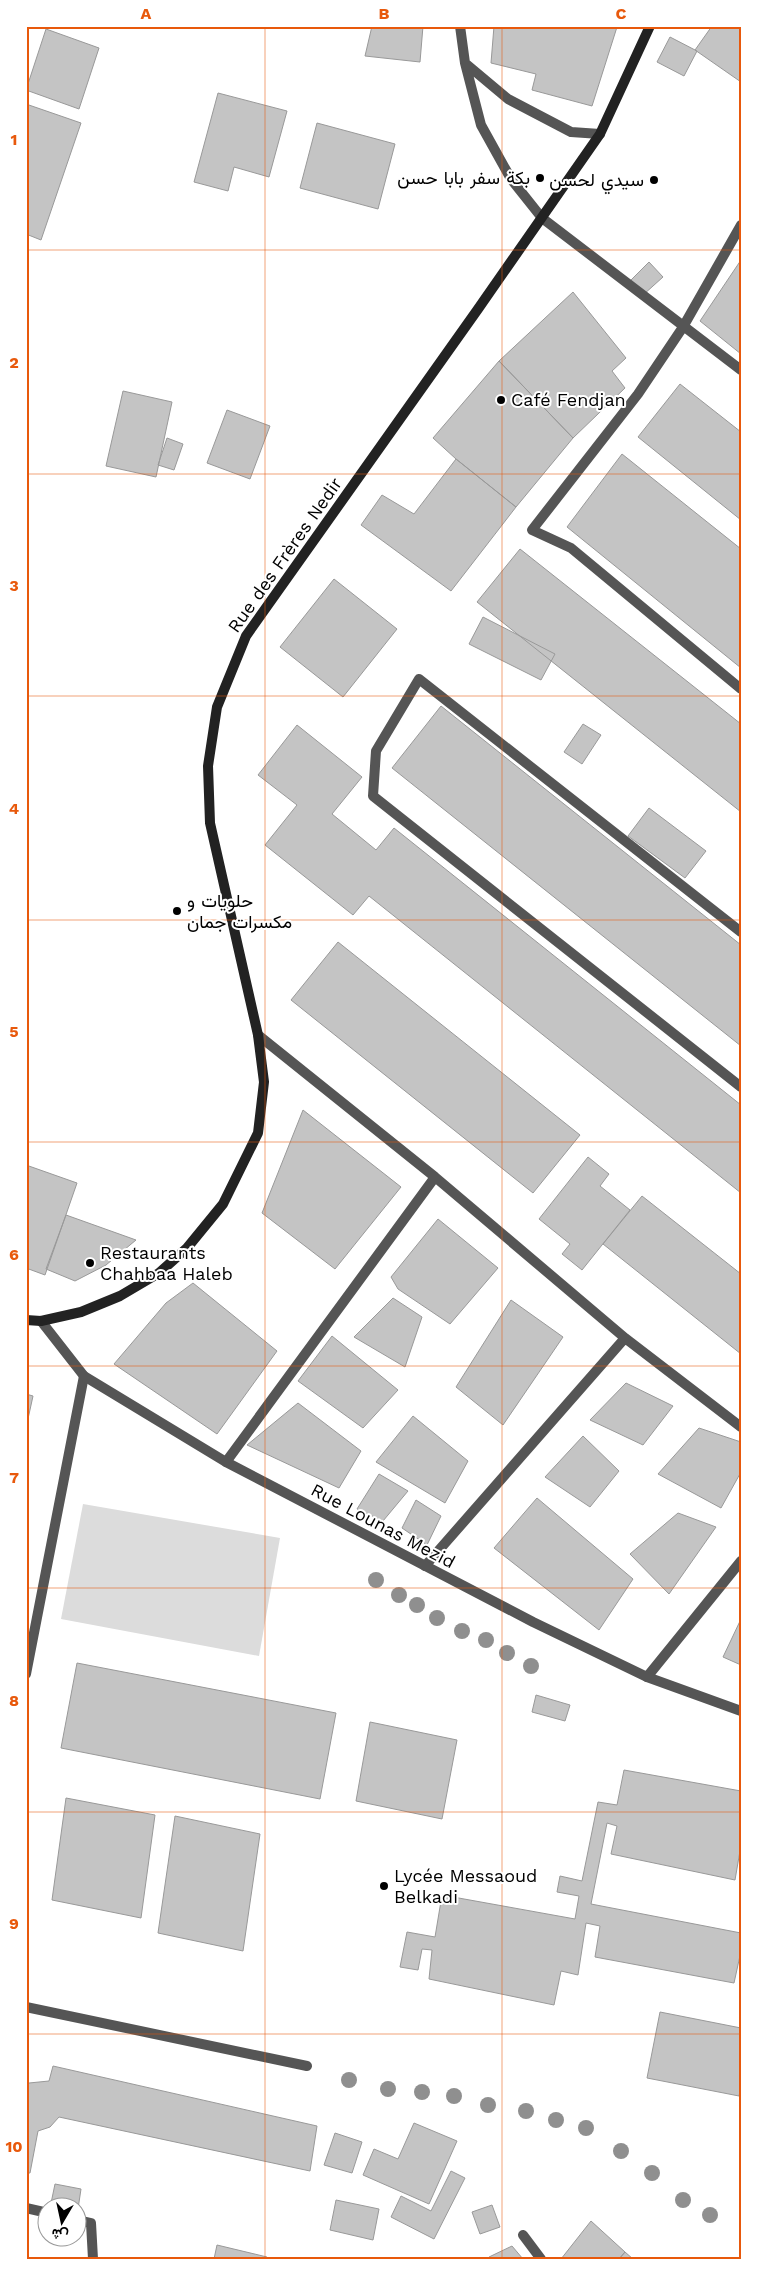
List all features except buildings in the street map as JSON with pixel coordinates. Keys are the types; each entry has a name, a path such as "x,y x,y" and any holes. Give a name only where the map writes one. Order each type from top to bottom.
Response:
{"main road":[{"name":"Rue des Frères Nedir","path":"26,1320 41,1321 81,1312 120,1296 159,1273 187,1248 223,1204 258,1133 264,1082 258,1035 210,823 208,766 218,706 246,636 600,134 650,26"}],"street":[{"path":"460,26 465,63 481,125 510,179 542,218 741,370"},
{"path":"465,63 508,99 563,128 571,132 600,134"},
{"path":"741,225 683,327 638,394 532,530 572,548 741,689"},
{"path":"741,932 420,679 376,751 373,796 741,1087"},
{"path":"258,1035 435,1177 625,1338 741,1427"},
{"path":"226,1462 435,1177"},
{"name":"Rue Lounas Mezid","path":"41,1321 84,1376 226,1462 533,1622 647,1677 741,1711"},
{"path":"425,1566 625,1338"},
{"path":"26,1674 84,1376"},
{"path":"647,1677 741,1561"},
{"path":"26,2007 307,2066"},
{"path":"88,2222 91,2223 93,2259"},
{"path":"523,2234 541,2259"}],"shaded area":[{"path":"83,1504 280,1538 259,1656 61,1619"}],"place":[{"name":"بكة سفر بابا حسن","path":"540,178"},
{"name":"سيدي لحسن","path":"654,180"},
{"name":"Café Fendjan","path":"501,400"},
{"name":"حلويات و مكسرات جمان","path":"177,911"},
{"name":"Restaurants Chahbaa Haleb","path":"90,1263"},
{"name":"Lycée Messaoud Belkadi","path":"384,1886"}]}
